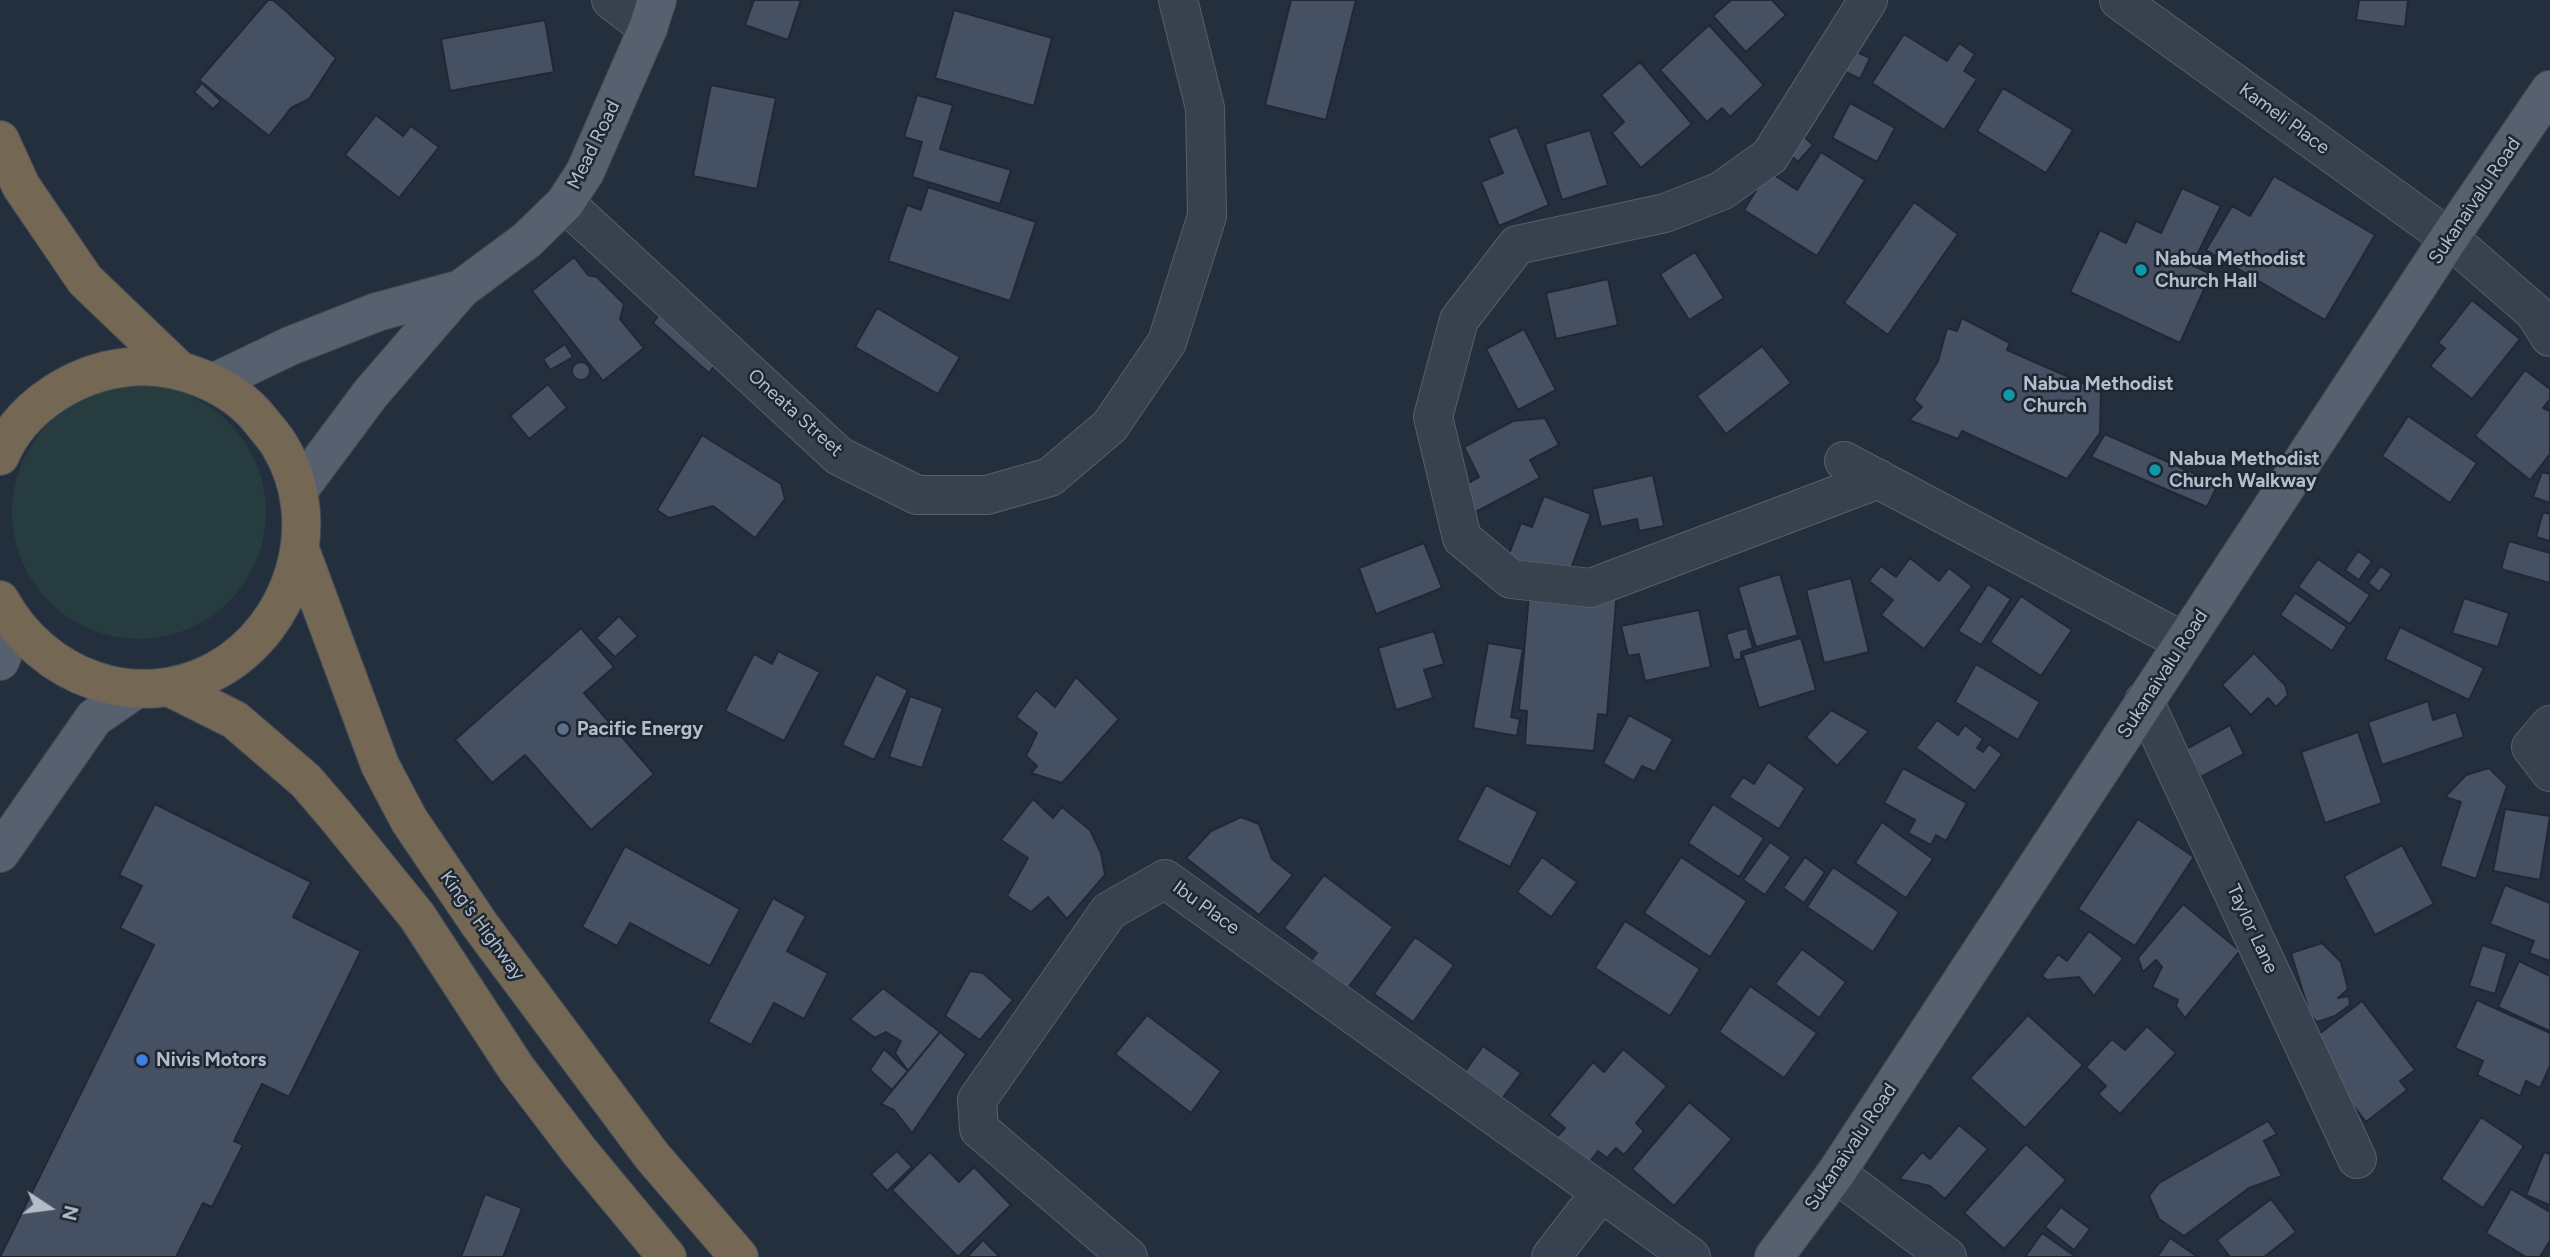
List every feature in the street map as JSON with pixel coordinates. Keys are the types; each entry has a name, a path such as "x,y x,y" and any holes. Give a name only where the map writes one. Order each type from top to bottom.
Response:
{"highway":[{"path":"0,140 21,186 85,280 197,377 252,409 281,446 298,491 302,521 301,552 286,599 257,640 216,670 153,688"},
{"path":"0,456 5,443 38,404 81,378 130,367 197,377"},
{"name":"King's Highway","path":"301,552 348,688 380,765 415,830 480,925 652,1156 739,1257"},
{"path":"7,613 47,658 89,680 153,688 235,720 306,781 417,916 516,1068 667,1257"}],"main road":[{"name":"Mead Road","path":"298,491 371,393 461,289 527,240 565,203 585,172 653,14"},
{"name":"Sukanaivalu Road","path":"1774,1257 1836,1173 2449,238 2550,90"},
{"name":"Mead Road","path":"197,377 289,346 365,316 461,289"},
{"path":"0,661 7,613"},
{"path":"0,853 94,718 153,688"}],"street":[{"path":"611,0 653,14"},
{"name":"Oneata Street","path":"565,203 839,456 917,495 986,495 1050,477 1110,426 1167,342 1207,216 1205,108 1178,0"},
{"path":"1868,0 1770,156 1721,191 1665,213 1517,245 1459,320 1433,417 1462,538 1511,579 1591,588 1879,479"},
{"name":"Kameli Place","path":"2119,0 2449,238 2534,312 2550,337"},
{"path":"1844,461 2184,642"},
{"name":"Taylor Lane","path":"2144,701 2357,1159"},
{"name":"Ibu Place","path":"1128,1257 979,1129 977,1100 1109,911 1165,878 1691,1257"},
{"path":"1836,1173 1947,1257"},
{"path":"1551,1257 1601,1192"}],"green space":[{"path":"127,385 151,385 188,394 210,406 229,422 245,441 257,463 264,487 264,537 257,561 245,583 229,602 210,618 188,630 151,639 127,639 90,630 68,618 41,593 21,561 17,549 12,524 12,500 21,463 33,441 58,414 90,394 102,390"}],"building":[{"path":"268,0 273,0 336,58 309,99 291,108 269,136 199,80"},
{"path":"754,0 801,0 788,40 745,25"},
{"path":"1291,0 1356,0 1326,120 1265,105"},
{"path":"1731,0 1772,0 1786,15 1746,52 1713,16"},
{"path":"2359,0 2408,0 2405,27 2356,20"},
{"path":"954,10 1052,38 1034,106 935,78"},
{"path":"545,20 554,72 450,91 441,39"},
{"path":"1709,25 1764,85 1730,117 1722,108 1707,122 1660,70"},
{"path":"1904,34 1947,61 1959,43 1975,54 1964,71 1977,79 1944,130 1872,83"},
{"path":"1857,52 1870,58 1860,79 1842,70"},
{"path":"1640,62 1692,124 1641,168 1612,133 1624,122 1601,95"},
{"path":"202,83 221,101 213,109 194,92"},
{"path":"711,85 776,98 757,189 693,176"},
{"path":"2003,88 2073,130 2046,173 1977,131"},
{"path":"917,95 953,105 940,149 1011,170 1000,204 912,177 922,142 904,137"},
{"path":"1850,103 1895,128 1877,162 1832,138"},
{"path":"376,115 403,136 411,126 439,147 399,198 345,155"},
{"path":"1517,127 1549,205 1499,226 1481,182 1503,173 1488,138"},
{"path":"1796,129 1813,145 1798,162 1781,146"},
{"path":"1590,130 1608,185 1562,200 1545,144"},
{"path":"1821,152 1865,180 1817,256 1744,210 1768,171 1797,190"},
{"path":"2274,176 2375,235 2325,320 2206,250 2232,206 2250,216"},
{"path":"928,187 1036,222 1010,301 888,261 907,205 921,210"},
{"name":"Nabua Methodist Church Hall","path":"2182,188 2221,206 2192,265 2211,274 2180,343 2070,292 2100,230 2126,243 2136,221 2161,233"},
{"path":"1914,202 1958,234 1888,335 1844,303"},
{"path":"1695,252 1724,298 1689,320 1660,274"},
{"path":"574,257 588,275 597,277 624,304 620,319 644,348 603,381 532,291"},
{"path":"1608,279 1618,325 1556,339 1546,293"},
{"path":"2472,300 2520,339 2472,399 2430,366 2445,348 2438,343"},
{"path":"664,308 720,358 709,373 653,323"},
{"path":"877,308 960,357 938,394 855,347"},
{"name":"Nabua Methodist Church","path":"1962,318 2010,343 2007,350 2101,391 2100,433 2067,479 1962,431 1958,439 1909,420 1922,407 1914,400 1938,361 1947,328 1957,331"},
{"path":"1524,329 1556,390 1518,410 1486,349"},
{"path":"565,344 573,357 550,370 543,359"},
{"path":"1762,346 1791,383 1726,434 1697,396"},
{"path":"581,362 588,364 588,378 581,380 574,378 572,371 574,364"},
{"path":"2525,370 2550,389 2550,399 2543,408 2550,411 2550,454 2530,480 2475,436"},
{"path":"548,384 567,408 529,439 510,416"},
{"path":"2408,416 2477,463 2450,503 2382,456"},
{"path":"1545,418 1559,445 1530,460 1540,478 1470,515 1457,489 1479,477 1464,447 1513,421"},
{"name":"Nabua Methodist Church Walkway","path":"2105,434 2218,484 2207,507 2091,457"},
{"path":"702,435 781,484 785,499 755,538 713,506 669,518 657,510"},
{"path":"2542,472 2550,474 2550,503 2533,497"},
{"path":"1653,475 1664,526 1639,531 1637,519 1601,527 1592,489"},
{"path":"1544,496 1591,514 1566,582 1507,559 1521,523 1532,527"},
{"path":"2543,512 2550,514 2550,541 2536,537"},
{"path":"2509,541 2550,553 2550,583 2501,569"},
{"path":"1424,543 1442,588 1376,614 1359,568"},
{"path":"2358,551 2372,561 2359,580 2345,570"},
{"path":"1910,558 1939,581 1949,568 1972,586 1924,649 1881,615 1893,600 1869,581 1881,566 1896,577"},
{"path":"2318,559 2370,595 2350,624 2298,587"},
{"path":"2381,566 2392,574 2379,592 2368,583"},
{"path":"1780,574 1798,635 1756,647 1738,587"},
{"path":"1851,578 1869,652 1824,663 1806,590"},
{"path":"1530,583 1617,590 1607,715 1598,714 1594,751 1525,745 1527,711 1519,710"},
{"path":"1988,584 2011,599 1981,645 1958,631"},
{"path":"2295,593 2347,627 2332,651 2280,615"},
{"path":"2021,596 2072,630 2041,676 1990,642"},
{"path":"2464,598 2509,613 2498,647 2452,633"},
{"path":"1699,610 1711,667 1645,681 1639,654 1628,656 1621,626"},
{"path":"619,616 638,636 615,657 596,638"},
{"path":"2400,627 2484,668 2469,700 2385,659"},
{"path":"581,628 614,667 584,693 654,774 591,830 525,755 492,783 455,740"},
{"path":"1747,628 1753,648 1741,652 1741,659 1734,660 1726,634"},
{"path":"1434,631 1444,664 1424,670 1433,698 1396,710 1378,648"},
{"path":"1801,638 1816,690 1759,708 1743,655"},
{"path":"1488,643 1523,649 1511,717 1520,719 1517,736 1473,728"},
{"path":"778,651 820,672 784,741 725,711 754,654 772,664"},
{"path":"2254,653 2285,685 2288,695 2276,707 2268,698 2251,715 2222,685"},
{"path":"1976,664 2040,702 2018,740 1955,702"},
{"path":"876,674 908,690 874,760 842,745"},
{"path":"1076,677 1119,719 1062,783 1031,773 1037,766 1026,756 1037,733 1016,717 1036,690 1055,707"},
{"path":"910,696 943,708 922,768 889,757"},
{"path":"2428,701 2433,720 2456,712 2464,737 2382,765 2368,722"},
{"path":"1831,710 1869,731 1837,766 1806,737"},
{"path":"1629,715 1673,739 1655,772 1642,766 1634,781 1603,763"},
{"path":"1937,720 1958,735 1965,725 1983,739 1977,748 1983,752 1989,744 2002,754 1975,791 1916,748"},
{"path":"2230,725 2244,754 2201,777 2186,749"},
{"path":"2358,732 2382,803 2325,823 2301,752"},
{"path":"1768,762 1805,788 1779,829 1729,797 1743,777 1754,784"},
{"path":"1903,768 1967,803 1946,841 1936,835 1931,845 1908,833 1915,820 1884,803"},
{"path":"2489,768 2507,786 2476,879 2440,866 2461,802 2445,797 2466,775"},
{"path":"1486,785 1538,812 1510,867 1457,840"},
{"path":"1033,799 1053,818 1062,807 1090,830 1101,853 1105,875 1067,919 1048,897 1031,912 1007,896 1028,858 1001,840"},
{"path":"155,804 311,882 293,917 361,951 289,1097 262,1084 234,1141 243,1145 212,1207 203,1203 176,1257 0,1257 154,945 120,928 142,886 119,875"},
{"path":"1713,804 1764,838 1739,877 1688,843"},
{"path":"2505,809 2550,816 2540,880 2493,871"},
{"path":"1241,817 1259,824 1272,859 1293,875 1259,915 1186,858 1211,831"},
{"path":"2138,819 2194,857 2135,946 2078,909"},
{"path":"1882,822 1933,859 1906,898 1855,863"},
{"path":"1770,842 1791,857 1765,895 1743,880"},
{"path":"2402,845 2434,904 2375,935 2344,876"},
{"path":"625,846 740,909 710,966 630,923 617,946 582,927"},
{"path":"1542,857 1577,882 1551,917 1517,892"},
{"path":"1681,857 1747,901 1710,957 1644,913"},
{"path":"1805,857 1825,872 1804,903 1783,888"},
{"path":"1833,867 1899,912 1873,952 1807,907"},
{"path":"1324,875 1393,927 1342,996 1305,968 1317,953 1284,928"},
{"path":"2505,885 2550,903 2550,961 2529,953 2534,941 2490,924"},
{"path":"773,898 806,916 787,951 828,973 804,1019 774,1003 751,1045 708,1022"},
{"path":"2183,904 2240,951 2185,1018 2176,1006 2178,1000 2152,987 2162,967 2156,960 2143,972 2138,958"},
{"path":"1625,921 1700,969 1670,1016 1595,968"},
{"path":"2089,931 2123,958 2094,996 2079,977 2047,980 2042,976 2058,954 2067,961"},
{"path":"1415,937 1454,965 1413,1022 1374,994"},
{"path":"2322,943 2341,962 2348,989 2338,998 2349,996 2350,1005 2335,1016 2317,1022 2310,1015 2291,953"},
{"path":"2482,945 2507,953 2495,994 2469,986"},
{"path":"1802,949 1846,982 1819,1018 1775,984"},
{"path":"2519,961 2550,976 2550,1031 2498,1007"},
{"path":"970,971 983,973 1013,1000 980,1040 945,1016"},
{"path":"1750,986 1817,1033 1784,1078 1719,1032"},
{"path":"883,988 940,1032 908,1071 895,1053 901,1041 886,1032 875,1038 850,1019"},
{"path":"2477,1000 2550,1033 2550,1066 2540,1088 2526,1081 2520,1096 2477,1075 2483,1061 2455,1048"},
{"path":"2362,1001 2415,1070 2400,1081 2407,1090 2366,1122 2306,1044"},
{"path":"1147,1015 1221,1071 1191,1113 1115,1054"},
{"path":"2028,1015 2083,1065 2025,1128 1970,1078"},
{"path":"2147,1026 2176,1053 2120,1114 2098,1094 2106,1086 2086,1067 2112,1039 2125,1050"},
{"path":"940,1032 966,1054 912,1133 894,1110 881,1104"},
{"path":"1483,1046 1521,1073 1496,1107 1459,1080"},
{"path":"884,1049 908,1071 892,1090 870,1070"},
{"path":"1623,1049 1667,1086 1636,1123 1644,1131 1624,1155 1616,1148 1607,1158 1598,1151 1586,1167 1554,1140 1565,1128 1549,1115 1593,1062 1604,1072"},
{"path":"1689,1102 1732,1139 1674,1206 1632,1169"},
{"path":"2481,1117 2524,1146 2483,1208 2441,1179"},
{"path":"2268,1121 2277,1134 2264,1141 2282,1176 2249,1188 2184,1236 2159,1219 2149,1196 2159,1183"},
{"path":"1959,1125 1988,1149 1945,1199 1930,1186 1899,1179 1922,1152 1930,1159"},
{"path":"2026,1144 2066,1180 2004,1249 1964,1213"},
{"path":"897,1151 912,1167 887,1191 871,1174"},
{"path":"930,1152 959,1182 974,1167 1011,1205 958,1257 892,1190"},
{"path":"2544,1152 2550,1154 2550,1205 2526,1195"},
{"path":"2511,1189 2550,1212 2550,1241 2540,1257 2526,1257 2486,1233"},
{"path":"485,1194 522,1208 503,1257 461,1257"},
{"path":"2271,1199 2296,1232 2264,1257 2230,1257 2217,1240"},
{"path":"2061,1207 2090,1229 2074,1250 2045,1227"},
{"path":"2042,1233 2076,1257 2025,1257"},
{"path":"2170,1238 2198,1257 2157,1257"},
{"path":"983,1240 999,1257 967,1257"}],"place":[{"name":"Nabua Methodist Church Hall","path":"2141,270"},
{"name":"Nabua Methodist Church","path":"2009,395"},
{"name":"Nabua Methodist Church Walkway","path":"2155,470"},
{"name":"Pacific Energy","path":"563,729"},
{"name":"Nivis Motors","path":"142,1060"}]}
